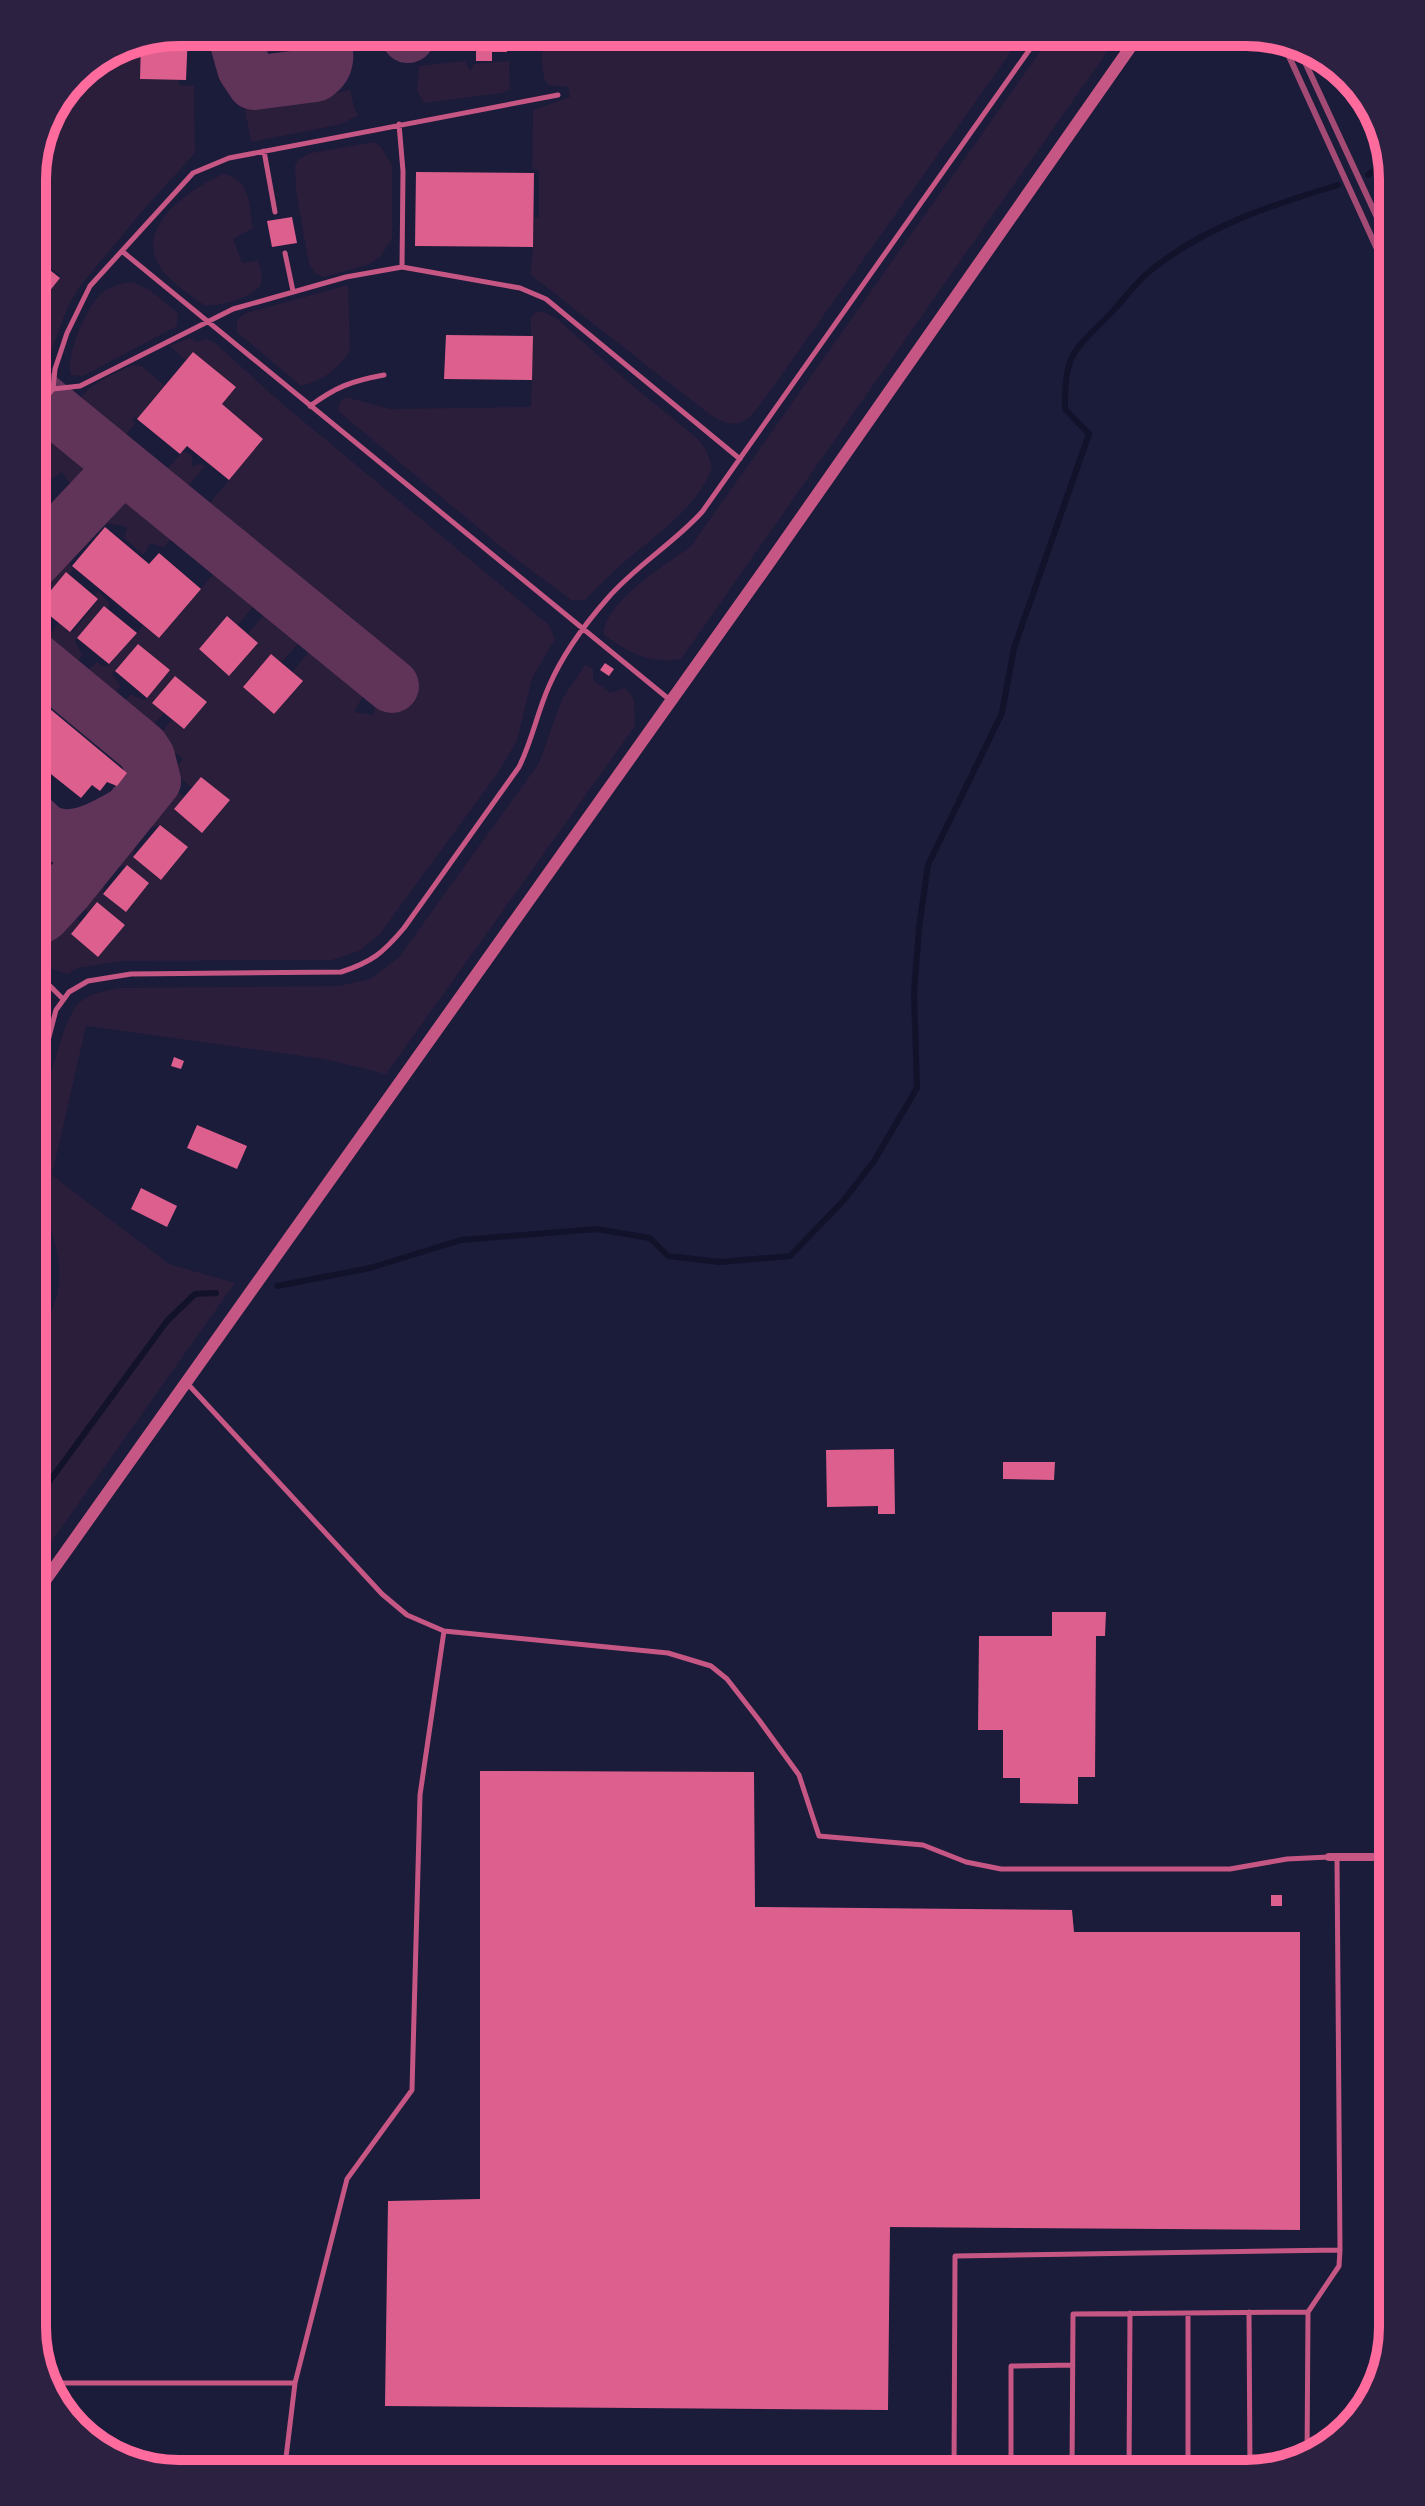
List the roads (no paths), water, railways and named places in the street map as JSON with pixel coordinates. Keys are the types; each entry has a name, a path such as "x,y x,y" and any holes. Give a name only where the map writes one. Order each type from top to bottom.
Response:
{"street":[{"path":"46,1579 671,701 1131,46"},
{"path":"1333,1857 1379,1857"}],"lane":[{"path":"46,1048 56,1010 63,999 88,981 113,976 341,972 366,964 384,952 519,767 550,683 584,631 615,590 634,571 681,535 702,512 1032,46"},
{"path":"46,397 53,389 55,369 79,305 90,286 193,173 229,158 558,95"},
{"path":"399,124 403,171 402,267"},
{"path":"264,151 275,212"},
{"path":"123,252 671,701"},
{"path":"285,253 293,291"},
{"path":"53,389 80,386 233,309 293,291 402,267 520,288 546,299 740,459"},
{"path":"310,406 335,388 352,381 384,375"},
{"path":"46,982 63,999"},
{"path":"186,1382 382,1594 407,1615 444,1631 668,1653 711,1666 727,1679 799,1775 819,1836 923,1845 966,1862 1001,1869 1230,1869 1287,1859 1333,1857 1340,2250 1339,2266 1308,2312 1307,2445"},
{"path":"286,2460 295,2383 347,2179 412,2090 420,1795 444,1631"},
{"path":"954,2460 955,2256 1340,2250"},
{"path":"1249,2312 1250,2460"},
{"path":"1072,2460 1073,2314 1308,2312"},
{"path":"1129,2460 1130,2313"},
{"path":"1188,2313 1188,2460"},
{"path":"1011,2460 1011,2366 1073,2365"},
{"path":"59,2383 295,2383"}],"waterway":[{"path":"1368,175 1378,168"},
{"path":"277,1286 370,1268 461,1240 596,1229 650,1238 668,1256 720,1262 790,1256 844,1200 874,1161 917,1088 914,992 928,865 1002,713 1014,648 1089,434 1065,409 1067,374 1074,353 1140,280 1171,255 1216,229 1338,185"},
{"path":"46,1486 167,1321 195,1294 216,1293"}],"railway":[{"path":"1287,53 1379,253"},
{"path":"1304,59 1379,222"}]}
